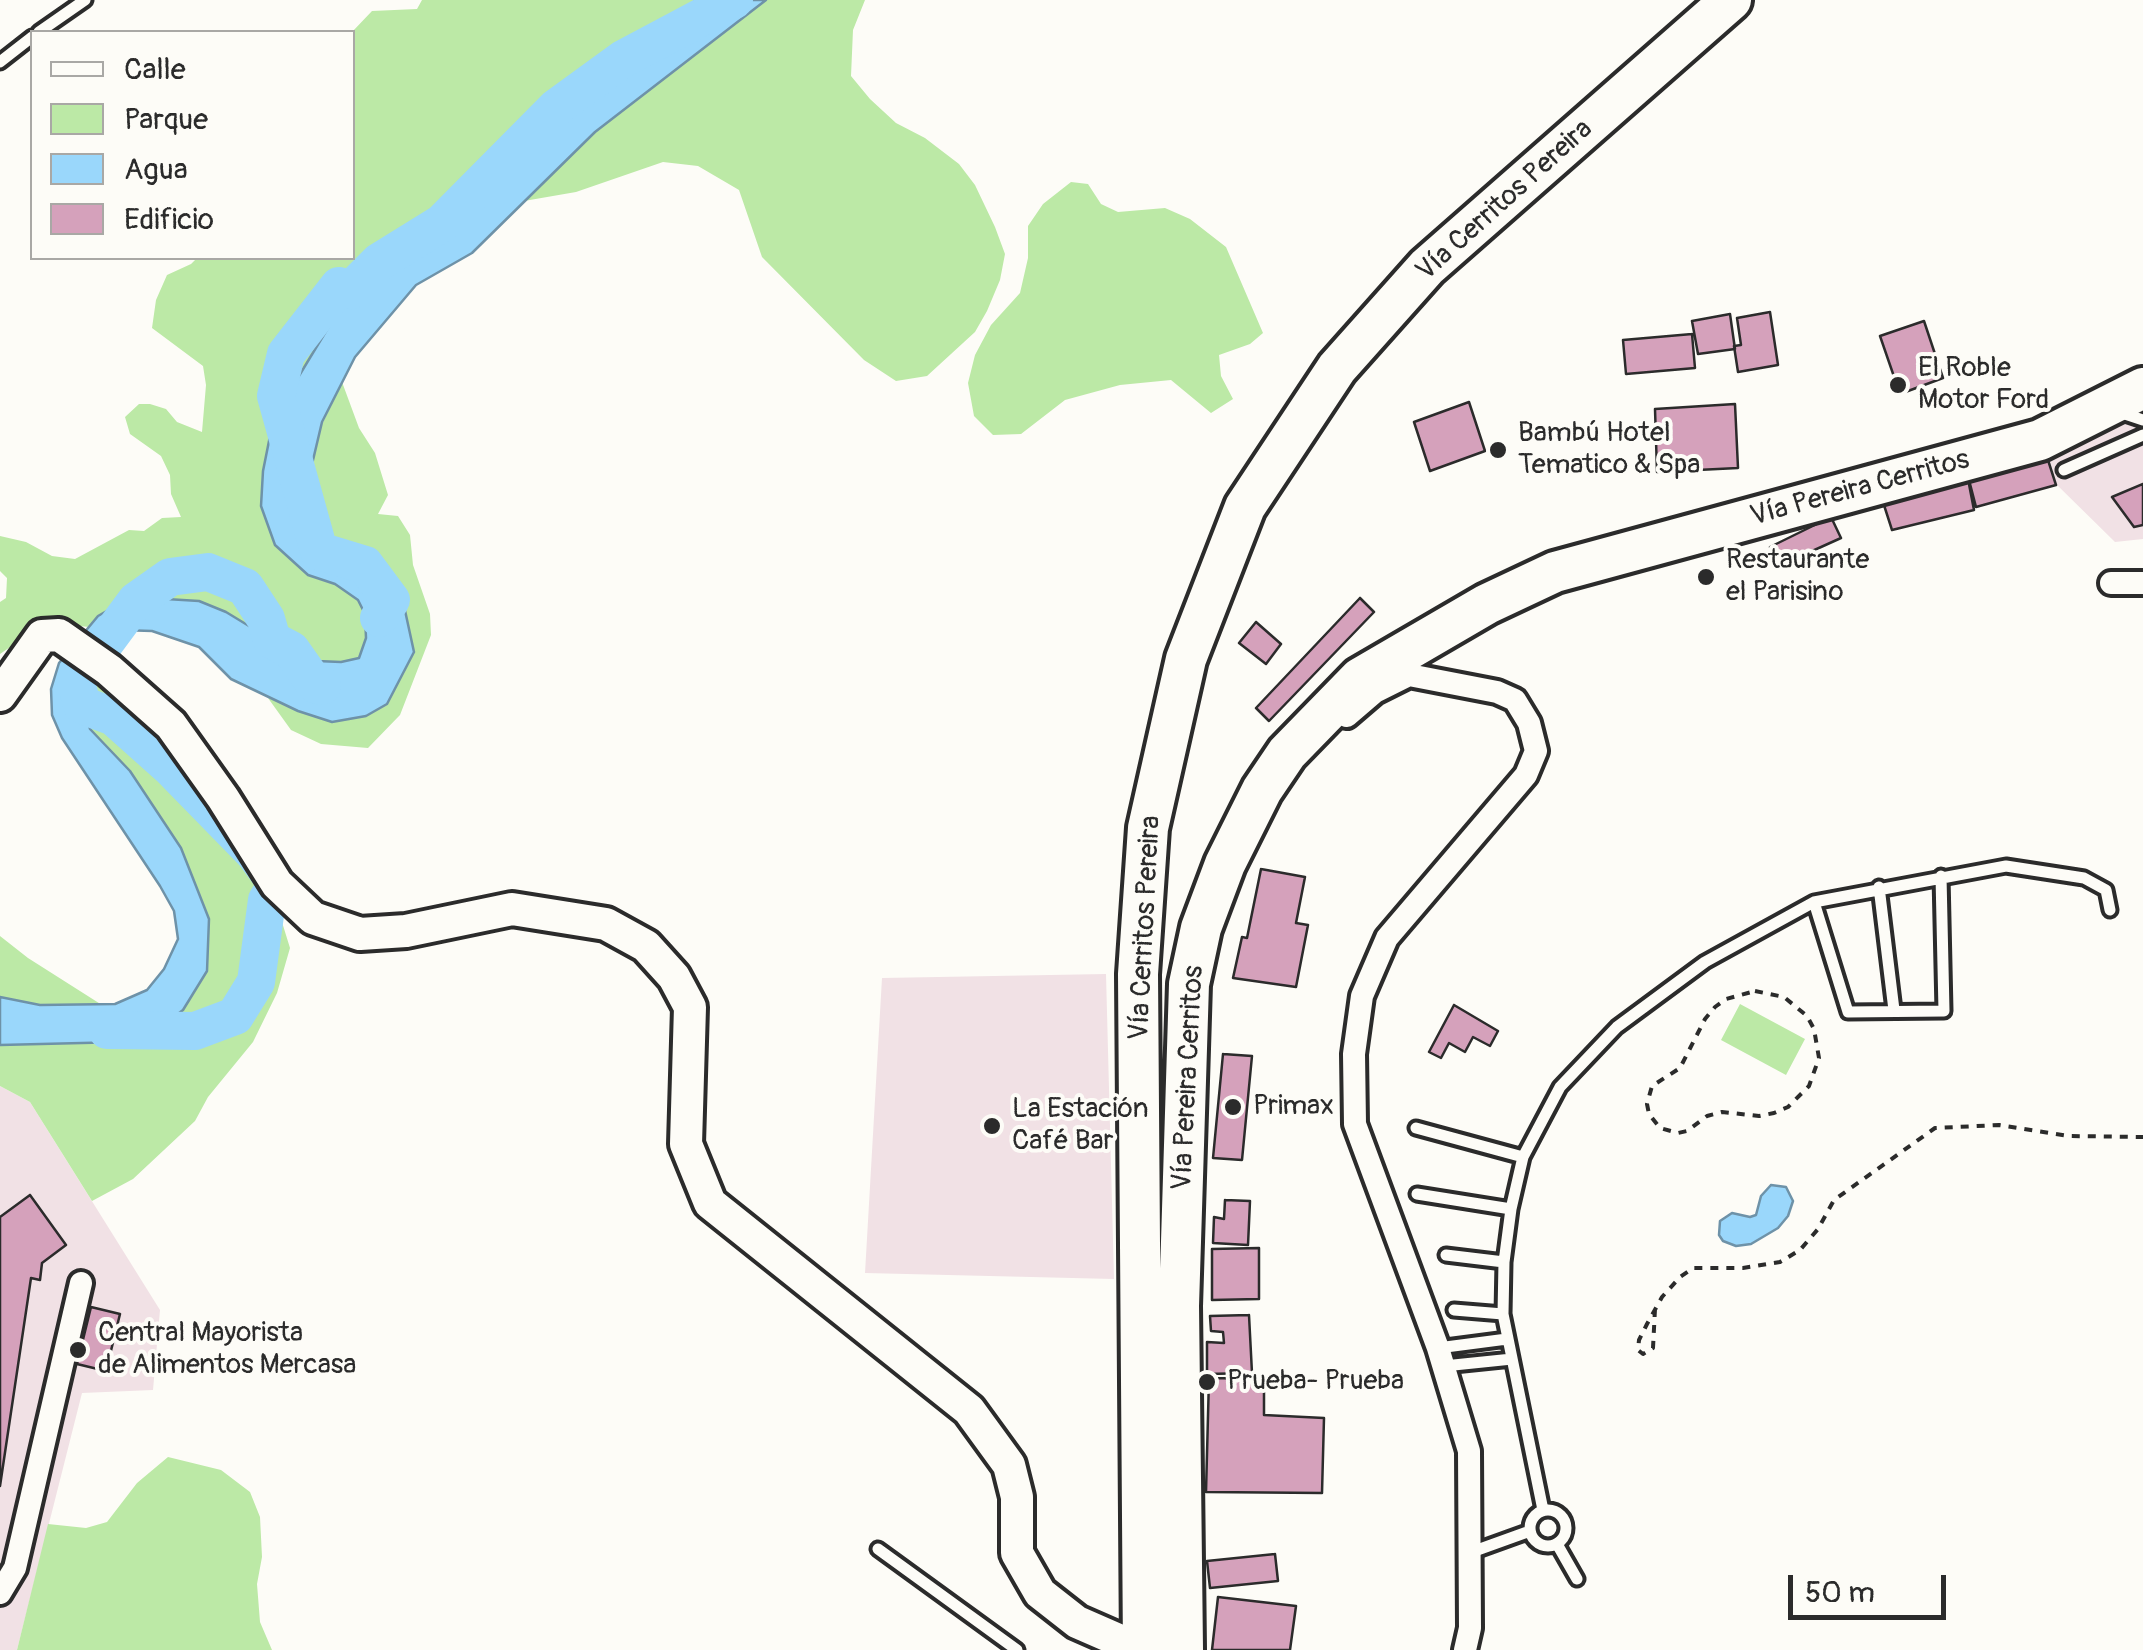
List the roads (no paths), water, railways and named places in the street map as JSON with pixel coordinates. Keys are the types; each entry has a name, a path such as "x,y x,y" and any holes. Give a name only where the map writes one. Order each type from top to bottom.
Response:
{"highway":[{"name":"Vía Cerritos Pereira","path":"1142,1650 1138,974 1148,828 1186,659 1245,507 1337,368 1427,267 1724,4"},
{"name":"Vía Pereira Cerritos","path":"1183,1650 1179,1306 1188,984 1201,928 1226,864 1262,790 1287,754 1360,678 1487,604 1554,572 2040,440 2143,388"}],"street":[{"path":"2111,583 2143,584"},
{"path":"0,695 42,636 58,636 110,670 171,725 277,884 313,918 360,934 406,930 512,909 606,924 646,946 674,977 690,1008 686,1144 710,1203 969,1410 1010,1465 1017,1497 1018,1553 1040,1593 1076,1622 1142,1650"},
{"path":"1287,754 1329,734 1375,692 1409,675 1497,692 1515,700 1529,723 1536,752 1526,774 1388,938 1362,996 1354,1054 1356,1124 1441,1357 1469,1451 1470,1628 1465,1650"},
{"path":"0,1593 15,1568 81,1283"}],"lane":[{"path":"43,30 85,0"},
{"path":"0,62 30,40"},
{"path":"2105,408 2143,420"},
{"path":"2064,470 2143,435"},
{"path":"1543,1510 1507,1340 1504,1262 1523,1158 1560,1088 1616,1026 1705,962 1814,902 2006,866 2084,878 2106,890 2110,910"},
{"path":"1814,902 1848,1012 1944,1011 1942,876"},
{"path":"1878,887 1894,1010"},
{"path":"1416,1128 1523,1158"},
{"path":"1417,1194 1512,1210"},
{"path":"1446,1255 1504,1262"},
{"path":"1454,1310 1504,1314"},
{"path":"1441,1357 1507,1340"},
{"path":"1441,1357 1512,1359"},
{"path":"1468,1553 1530,1530 1536,1515 1543,1510 1552,1510 1564,1521 1566,1530 1557,1544"},
{"path":"1530,1530 1540,1544 1557,1544"},
{"path":"1557,1544 1578,1578"},
{"path":"878,1549 1014,1649"}],"water":[{"path":"696,0 766,0 595,132 472,253 416,285 355,357 322,422 305,494 319,551 401,592 414,652 387,704 366,716 332,722 298,711 231,679 199,647 152,631 121,630 83,664 76,682 90,729 130,771 181,848 209,919 207,971 183,1010 156,1031 123,1042 0,1045 0,997 40,1005 115,1004 147,990 164,969 178,939 174,911 160,886 62,738 52,715 51,689 59,663 98,616 136,601 166,599 199,601 226,612 317,661 359,658 366,638 365,614 358,600 335,584 308,575 275,545 261,506 270,436 288,394 351,290 379,262 505,178 548,126"},
{"path":"1771,1185 1786,1187 1793,1201 1778,1228 1751,1244 1736,1246 1723,1241 1719,1235 1720,1221 1732,1213 1756,1215 1761,1196"}],"waterway":[{"path":"379,618 391,600 365,565 319,551 276,396 286,354 339,286 351,290 379,262 442,223 557,107 623,59 734,0"},
{"path":"107,1030 195,1031 235,1016 256,982 267,900 277,884 254,853 170,767 114,717 82,705 76,682 136,601 170,577 208,572 245,587 266,619 272,640 291,650 315,684 322,686"}],"place":[{"name":"El Roble Motor Ford","path":"1898,385"},
{"name":"Bambú Hotel Tematico & Spa","path":"1498,450"},
{"name":"Restaurante el Parisino","path":"1706,577"},
{"name":"Primax","path":"1233,1107"},
{"name":"La Estación Café Bar","path":"992,1126"},
{"name":"Central Mayorista de Alimentos Mercasa","path":"78,1350"},
{"name":"Prueba- Prueba","path":"1207,1382"}]}
